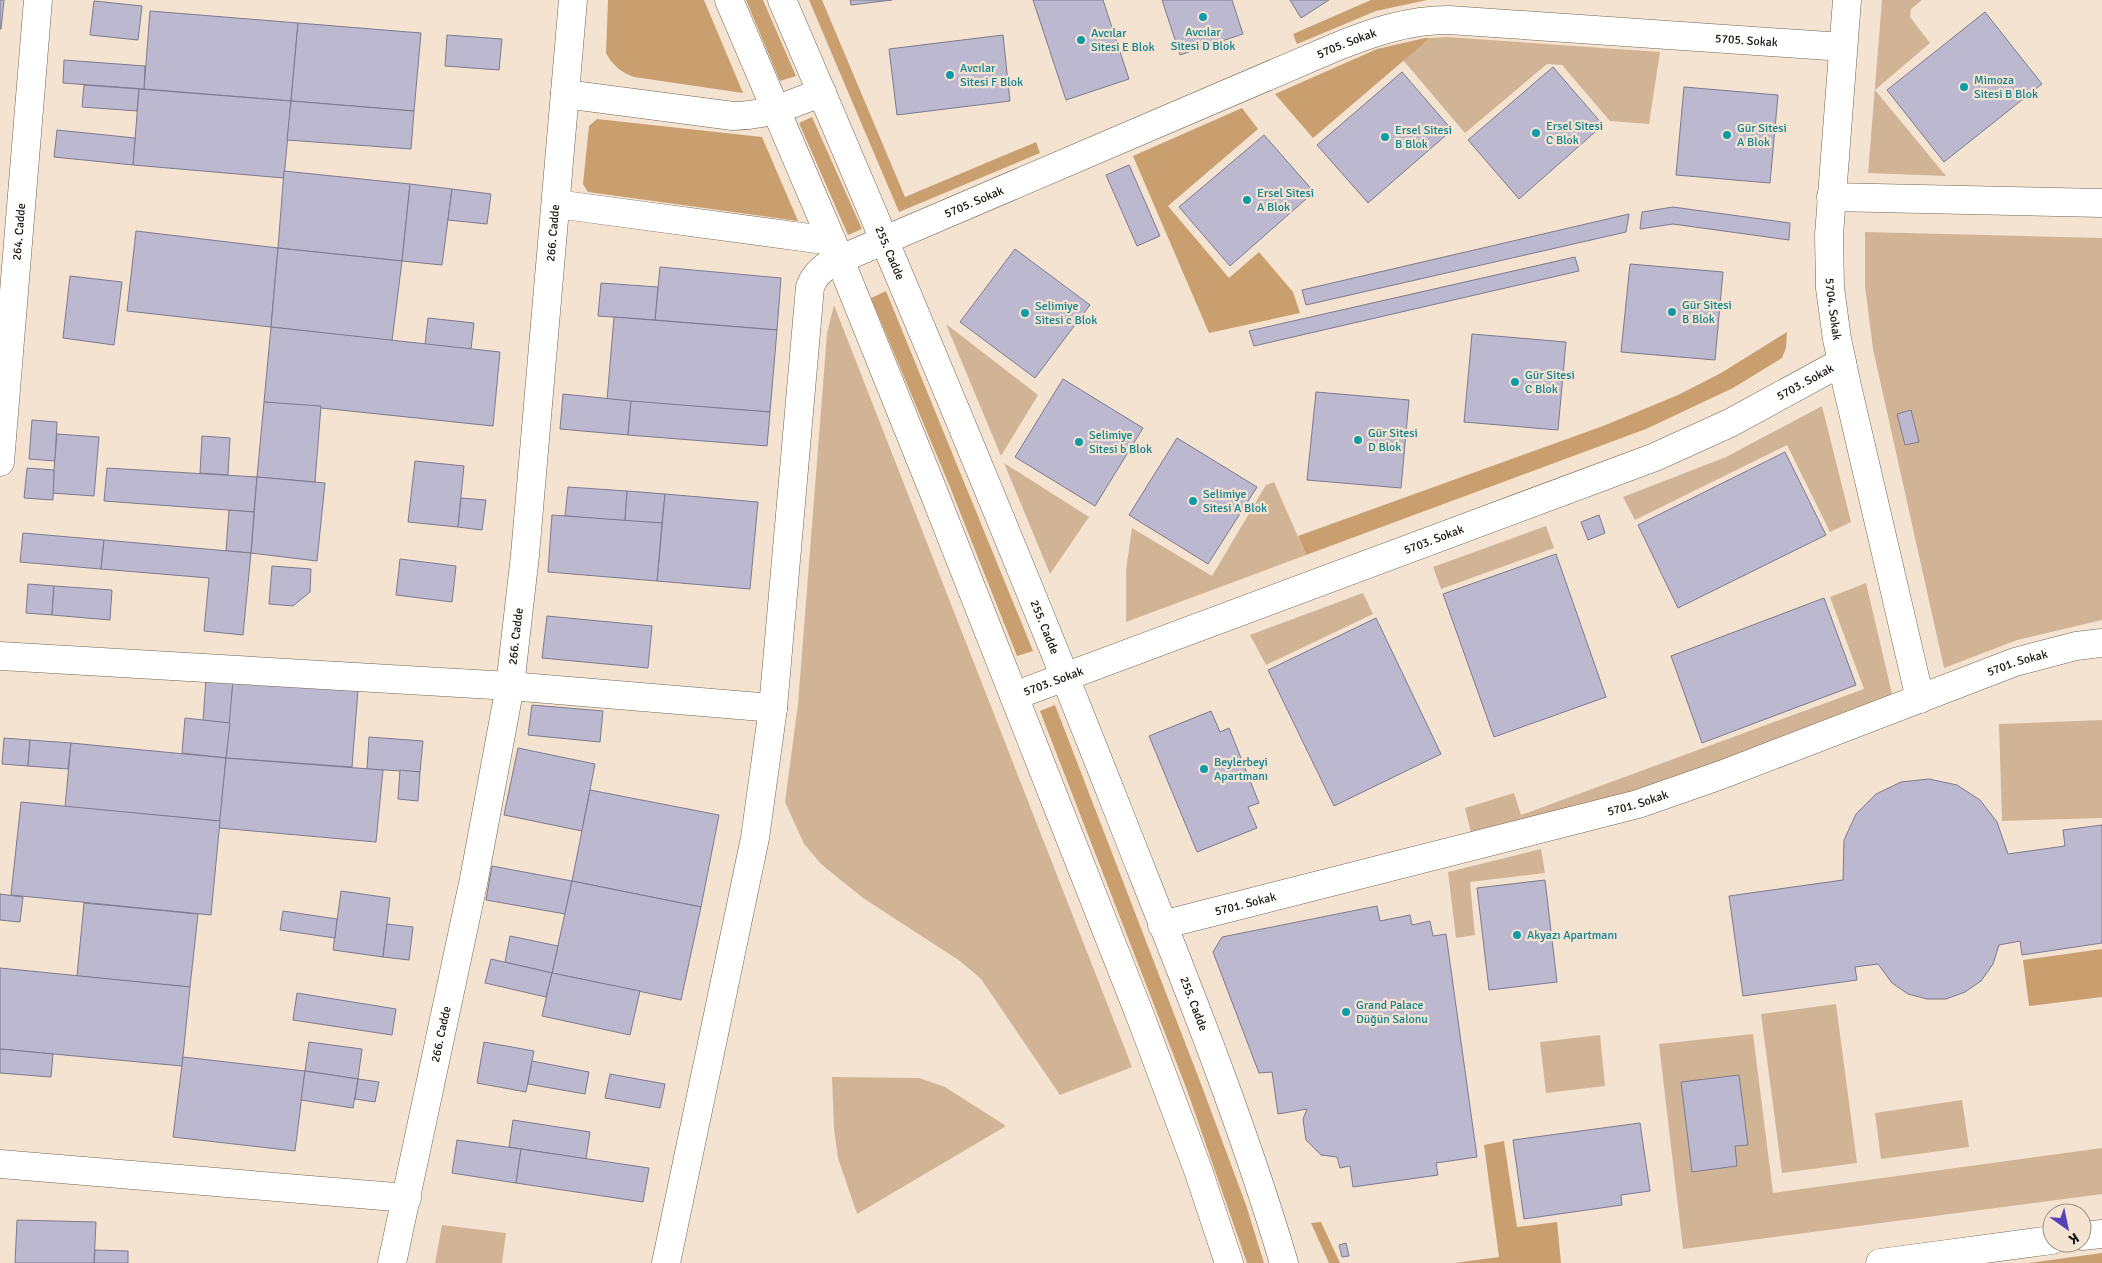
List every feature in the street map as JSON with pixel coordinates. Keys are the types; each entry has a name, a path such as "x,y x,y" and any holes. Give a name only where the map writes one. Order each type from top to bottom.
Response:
{"street":[{"name":"264. Cadde","path":"0,462 38,0"},
{"name":"266. Cadde","path":"392,1263 475,870 510,686 525,556 574,0"},
{"path":"729,0 836,250 1014,696 1141,1018 1198,1170 1229,1263"},
{"name":"255. Cadde","path":"782,0 986,479 1065,677 1162,925 1249,1157 1284,1263"},
{"name":"5704. Sokak","path":"1847,0 1831,197 1829,235 1830,288 1842,362 1920,699"},
{"name":"5705. Sokak","path":"666,1263 755,838 773,708 810,287 814,278 836,250 885,241 1381,29 1428,20 1449,10 1843,47"},
{"path":"565,94 733,116 752,116 776,111 822,92"},
{"path":"1831,197 2102,203"},
{"path":"556,204 836,250"},
{"name":"5703. Sokak","path":"1014,696 1655,457 1730,423 1842,362"},
{"name":"5701. Sokak","path":"1162,925 1638,804 1722,775 2015,662 2076,646 2102,643"},
{"path":"0,656 510,686 773,708"},
{"path":"0,1164 407,1198"},
{"path":"1880,1263 2042,1241"}],"shaded area":[{"path":"608,0 704,0 743,93 634,77 621,71 614,65 606,53"},
{"path":"746,0 763,0 796,76 780,81"},
{"path":"809,0 822,0 905,197 1036,142 1040,153 899,212"},
{"path":"1371,0 1427,0 1376,11 1297,44 1293,34"},
{"path":"1882,0 1922,0 1911,9 1910,17 1930,43 1875,90 1946,176 1868,173"},
{"path":"1447,37 1660,52 1649,124 1610,121 1562,65 1547,64 1465,133 1403,60 1430,38"},
{"path":"1430,38 1313,138 1275,94 1377,49"},
{"path":"1242,108 1258,129 1168,206 1229,278 1259,252 1293,292 1300,313 1209,333 1133,156"},
{"path":"812,117 862,229 848,235 799,123"},
{"path":"597,119 762,137 798,221 588,192 583,184 589,126"},
{"path":"1865,232 2102,238 2102,620 2017,640 1944,668 1873,349 1865,286"},
{"path":"886,291 1033,651 1017,656 950,487 871,298"},
{"path":"834,305 1132,1067 1060,1095 981,979 960,961 863,898 821,864 804,844 785,802 798,704 827,333"},
{"path":"946,324 1038,395 1001,456"},
{"path":"1787,332 1786,348 1782,358 1733,388 1646,429 1306,555 1298,536 1603,426 1678,395 1721,373"},
{"path":"1822,406 1851,522 1830,532 1787,445 1635,520 1623,497 1726,457"},
{"path":"1004,463 1089,517 1050,574"},
{"path":"1274,482 1306,555 1126,622 1126,570 1132,528 1212,576 1266,485"},
{"path":"1546,526 1554,548 1441,589 1433,567"},
{"path":"1866,583 1892,694 1716,762 1630,792 1471,833 1465,808 1514,793 1521,815 1864,689 1830,597"},
{"path":"1363,593 1373,614 1266,665 1250,635"},
{"path":"1055,705 1201,1084 1246,1205 1264,1263 1247,1263 1187,1090 1040,711"},
{"path":"2102,720 2102,818 2002,821 1999,724"},
{"path":"1541,849 1545,873 1470,882 1475,935 1456,938 1448,872"},
{"path":"2102,949 2102,997 2029,1006 2023,960"},
{"path":"1836,1004 1857,1163 1782,1173 1761,1014"},
{"path":"1753,1034 1773,1193 2102,1148 2102,1194 1683,1249 1659,1044"},
{"path":"1600,1035 1605,1086 1546,1093 1540,1042"},
{"path":"832,1077 919,1078 945,1087 1006,1126 857,1214 838,1158 834,1129"},
{"path":"1962,1100 1969,1147 1881,1159 1875,1113"},
{"path":"1504,1141 1517,1227 1557,1222 1561,1263 1454,1263 1499,1257 1484,1145"},
{"path":"1321,1222 1340,1263 1329,1263 1311,1223"},
{"path":"442,1225 506,1233 502,1263 435,1263"},
{"path":"2102,1253 2102,1263 2028,1263"}],"building":[{"path":"0,0 4,0 1,29 0,29"},
{"path":"850,0 892,0 851,5"},
{"name":"Avcılar Sitesi E Blok","path":"1033,0 1103,0 1129,79 1066,100"},
{"name":"Avcılar Sitesi D Blok","path":"1162,0 1232,0 1243,34 1180,55"},
{"path":"1290,0 1329,0 1301,18"},
{"path":"94,1 142,6 138,40 90,35"},
{"path":"150,11 298,23 291,101 144,89"},
{"name":"Mimoza Sitesi B Blok","path":"1985,12 2042,84 1944,162 1887,90"},
{"path":"298,23 421,33 414,111 291,101"},
{"path":"447,35 502,39 499,70 445,66"},
{"name":"Avcılar Sitesi F Blok","path":"1003,35 1010,101 897,115 889,49"},
{"path":"64,60 145,66 144,89 63,83"},
{"name":"Ersel Sitesi C Blok","path":"1553,67 1603,125 1519,199 1468,140"},
{"name":"Ersel Sitesi B Blok","path":"1402,72 1452,130 1368,203 1317,145"},
{"path":"84,85 139,89 137,111 82,107"},
{"name":"Gür Sitesi A Blok","path":"1684,87 1778,95 1770,183 1676,175"},
{"path":"139,89 291,101 284,178 133,165"},
{"path":"291,101 414,111 411,149 287,140"},
{"path":"57,130 135,138 133,165 54,157"},
{"name":"Ersel Sitesi A Blok","path":"1264,135 1314,192 1230,266 1179,207"},
{"path":"1129,165 1160,236 1137,246 1106,175"},
{"path":"284,171 410,184 402,261 278,248"},
{"path":"410,184 452,189 442,265 402,261"},
{"path":"452,189 491,194 487,224 448,220"},
{"path":"1673,207 1790,223 1789,240 1673,224 1640,229 1642,212"},
{"path":"1629,214 1626,232 1306,305 1302,290"},
{"path":"136,231 278,248 271,327 127,311"},
{"path":"278,248 402,261 392,341 271,327"},
{"name":"Selimiye Sitesi c Blok","path":"1015,249 1090,305 1035,378 960,322"},
{"path":"1575,257 1579,271 1254,346 1249,331"},
{"name":"Gür Sitesi B Blok","path":"1630,264 1723,272 1715,360 1621,352"},
{"path":"660,267 781,278 777,330 655,320"},
{"path":"70,276 122,282 114,345 63,338"},
{"path":"601,283 658,287 655,320 598,316"},
{"path":"614,317 777,330 770,412 607,400"},
{"path":"428,318 474,323 471,349 425,345"},
{"path":"271,327 500,352 493,426 264,402"},
{"name":"Gür Sitesi C Blok","path":"1472,334 1566,342 1558,430 1464,422"},
{"name":"Selimiye Sitesi b Blok","path":"1063,379 1143,428 1095,506 1015,457"},
{"name":"Gür Sitesi D Blok","path":"1316,392 1409,400 1401,488 1307,480"},
{"path":"563,394 631,401 628,435 560,429"},
{"path":"631,401 770,412 767,446 628,435"},
{"path":"264,402 321,406 315,482 257,477"},
{"path":"1911,410 1919,442 1905,445 1897,414"},
{"path":"32,420 57,422 55,461 29,459"},
{"path":"57,434 99,437 94,496 52,493"},
{"path":"202,436 230,438 228,475 200,473"},
{"name":"Selimiye Sitesi A Blok","path":"1177,438 1257,487 1208,564 1129,515"},
{"path":"1785,452 1826,535 1678,608 1638,525"},
{"path":"415,461 464,466 458,527 408,522"},
{"path":"27,468 54,470 53,500 24,498"},
{"path":"107,468 257,477 254,512 104,501"},
{"path":"257,477 325,483 317,561 251,553"},
{"path":"568,487 627,491 625,521 565,516"},
{"path":"627,491 665,494 662,523 625,521"},
{"path":"665,494 758,502 750,589 657,581"},
{"path":"461,498 486,500 482,530 458,527"},
{"path":"229,510 254,512 251,553 226,551"},
{"path":"552,515 662,523 657,581 548,572"},
{"path":"1599,515 1605,533 1588,540 1581,522"},
{"path":"23,533 104,540 101,569 20,562"},
{"path":"104,540 251,553 243,635 204,631 209,578 101,569"},
{"path":"1556,554 1606,697 1494,737 1443,594"},
{"path":"400,559 456,566 452,602 396,595"},
{"path":"272,566 311,569 310,592 293,606 269,604"},
{"path":"28,584 54,586 52,615 26,613"},
{"path":"54,586 112,590 110,620 52,615"},
{"path":"1824,598 1856,685 1702,743 1671,656"},
{"path":"547,616 652,626 648,668 542,658"},
{"path":"1376,618 1441,754 1334,806 1268,670"},
{"path":"206,679 233,681 230,723 203,721"},
{"path":"233,681 358,690 352,767 226,758"},
{"path":"532,705 603,711 600,742 528,735"},
{"name":"Beylerbeyi Apartmanı","path":"1211,711 1220,732 1229,728 1259,803 1248,807 1257,828 1197,852 1149,736"},
{"path":"185,718 230,723 226,758 182,753"},
{"path":"369,737 423,741 420,772 367,769"},
{"path":"4,738 30,740 28,766 2,764"},
{"path":"30,740 71,743 68,769 28,766"},
{"path":"71,743 226,758 220,821 65,807"},
{"path":"518,748 595,764 582,831 504,815"},
{"path":"226,758 383,770 376,842 219,828"},
{"path":"400,770 420,772 418,801 398,799"},
{"path":"1929,779 1957,785 1980,800 1997,822 2008,854 2065,846 2063,830 2102,825 2102,943 2022,955 2020,941 1999,945 1993,964 1981,981 1965,992 1946,999 1927,999 1908,994 1892,983 1878,964 1855,967 1857,980 1743,996 1729,896 1843,880 1844,840 1856,814 1876,794 1901,782"},
{"path":"590,790 719,815 701,907 572,881"},
{"path":"21,802 220,821 211,915 11,895"},
{"path":"492,866 572,881 565,914 486,900"},
{"name":"Akyazı Apartmanı","path":"1545,880 1557,982 1489,990 1477,888"},
{"path":"572,881 701,907 681,1000 552,973"},
{"path":"341,891 390,898 383,957 333,950"},
{"path":"0,894 23,897 20,922 0,920"},
{"path":"84,903 198,914 190,987 77,976"},
{"name":"Grand Palace Düğün Salonu","path":"1377,906 1380,921 1410,915 1412,925 1430,921 1433,936 1446,934 1477,1157 1436,1163 1438,1175 1353,1187 1350,1166 1340,1168 1337,1157 1321,1155 1306,1140 1303,1119 1307,1109 1278,1114 1272,1072 1259,1073 1213,952 1222,937"},
{"path":"283,911 337,919 335,938 280,930"},
{"path":"387,924 413,927 409,960 383,957"},
{"path":"510,936 558,946 552,973 505,962"},
{"path":"491,959 552,973 546,997 485,983"},
{"path":"0,968 190,987 182,1066 0,1049"},
{"path":"552,973 640,991 630,1035 542,1016"},
{"path":"297,993 396,1009 392,1035 293,1020"},
{"path":"309,1042 362,1049 358,1079 305,1071"},
{"path":"484,1042 534,1051 526,1092 477,1083"},
{"path":"0,1049 53,1054 51,1077 0,1073"},
{"path":"183,1057 305,1071 295,1151 173,1137"},
{"path":"532,1061 589,1072 585,1094 528,1084"},
{"path":"305,1071 358,1079 353,1108 301,1100"},
{"path":"610,1074 665,1084 660,1108 605,1098"},
{"path":"1739,1075 1748,1145 1735,1146 1737,1166 1692,1172 1681,1082"},
{"path":"358,1079 379,1082 375,1102 355,1099"},
{"path":"513,1120 590,1132 586,1159 509,1147"},
{"path":"1640,1123 1650,1191 1621,1195 1622,1205 1524,1219 1513,1140"},
{"path":"457,1140 521,1149 516,1183 452,1173"},
{"path":"521,1149 649,1168 643,1202 516,1183"},
{"path":"17,1220 96,1222 94,1263 15,1263"},
{"path":"1346,1243 1349,1256 1342,1257 1339,1245"},
{"path":"95,1250 128,1251 128,1263 94,1263"}],"place":[{"name":"Avcılar Sitesi D Blok","path":"1203,17"},
{"name":"Avcılar Sitesi E Blok","path":"1081,40"},
{"name":"Avcılar Sitesi F Blok","path":"950,75"},
{"name":"Mimoza Sitesi B Blok","path":"1964,87"},
{"name":"Ersel Sitesi C Blok","path":"1536,133"},
{"name":"Gür Sitesi A Blok","path":"1727,135"},
{"name":"Ersel Sitesi B Blok","path":"1385,137"},
{"name":"Ersel Sitesi A Blok","path":"1247,200"},
{"name":"Gür Sitesi B Blok","path":"1672,312"},
{"name":"Selimiye Sitesi c Blok","path":"1025,313"},
{"name":"Gür Sitesi C Blok","path":"1515,382"},
{"name":"Gür Sitesi D Blok","path":"1358,440"},
{"name":"Selimiye Sitesi b Blok","path":"1079,442"},
{"name":"Selimiye Sitesi A Blok","path":"1193,501"},
{"name":"Beylerbeyi Apartmanı","path":"1204,769"},
{"name":"Akyazı Apartmanı","path":"1517,935"},
{"name":"Grand Palace Düğün Salonu","path":"1346,1012"}]}
